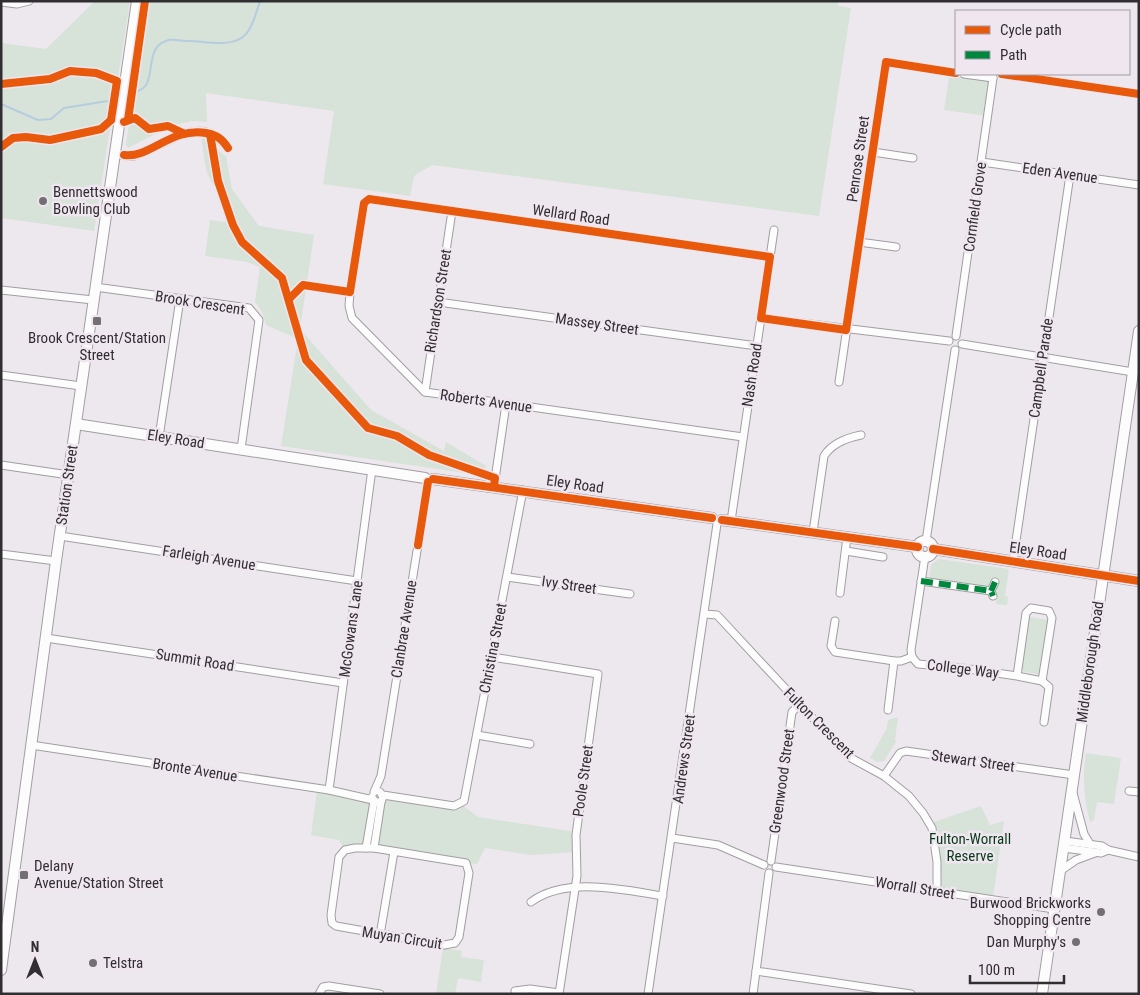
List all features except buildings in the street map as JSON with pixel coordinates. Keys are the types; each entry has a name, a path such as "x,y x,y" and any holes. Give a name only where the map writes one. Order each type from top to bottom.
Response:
{"main road":[{"name":"Station Street","path":"1,970 3,943 56,562 137,1"},
{"name":"Middleborough Road","path":"1042,993 1139,331"},
{"name":"Eley Road","path":"76,424 428,479 523,490 721,521 926,546 1139,581"},
{"path":"924,556 920,554 926,546"}],"street":[{"path":"1,2 17,4 29,1"},
{"name":"Penrose Street","path":"839,382 886,62 955,73"},
{"path":"998,75 1139,94"},
{"name":"Cornfield Grove","path":"956,336 982,162 998,75"},
{"path":"115,154 133,156 167,139 196,131 222,139 228,148"},
{"path":"873,152 913,158"},
{"name":"Eden Avenue","path":"982,162 1139,184"},
{"name":"Campbell Parade","path":"1013,561 1070,175"},
{"name":"Wellard Road","path":"369,199 770,257"},
{"name":"Roberts Avenue","path":"369,199 364,203 350,292 349,306 352,318 424,392 742,438"},
{"name":"Richardson Street","path":"424,392 452,211"},
{"name":"Nash Road","path":"721,521 742,438 774,230"},
{"path":"859,242 896,247"},
{"name":"Brook Crescent","path":"95,287 249,308 260,320 241,449"},
{"path":"1,290 93,300"},
{"path":"159,437 180,299"},
{"name":"Massey Street","path":"438,302 757,346"},
{"path":"761,318 846,330 949,341 956,336 961,339 962,344"},
{"path":"949,341 950,347 955,350"},
{"path":"962,344 1042,359 1133,372"},
{"path":"955,350 959,349 962,344"},
{"path":"926,546 955,350"},
{"path":"1,375 81,386"},
{"path":"494,486 506,404"},
{"path":"812,532 824,456 830,447 850,437 861,435"},
{"path":"1,466 69,475"},
{"name":"McGowans Lane","path":"329,790 372,469"},
{"name":"Clanbrae Avenue","path":"378,797 428,479"},
{"name":"Christina Street","path":"461,804 464,801 523,490"},
{"name":"Andrews Street","path":"648,994 705,614 721,521"},
{"name":"Farleigh Avenue","path":"60,536 357,581"},
{"path":"840,593 846,537"},
{"path":"846,551 883,557"},
{"path":"1,554 56,562"},
{"path":"835,621 831,646 835,652 901,662 912,657 911,650 924,556"},
{"name":"Ivy Street","path":"506,577 630,594"},
{"path":"921,581 992,594 995,582"},
{"name":"College Way","path":"912,657 918,664 962,668 1042,681 1052,618 1049,611 1031,608 1026,613 1017,676"},
{"name":"Fulton Crescent","path":"705,614 718,615 849,757 884,776 910,796 932,828 937,862 938,892"},
{"name":"Summit Road","path":"46,638 343,683"},
{"name":"Poole Street","path":"492,657 598,674 576,834 575,888 559,993"},
{"path":"888,710 894,661"},
{"path":"1042,681 1049,687 1044,722"},
{"name":"Greenwood Street","path":"771,860 792,712 799,705"},
{"path":"477,735 530,744"},
{"name":"Bronte Avenue","path":"31,745 358,795 404,798 454,806 461,804"},
{"name":"Stewart Street","path":"884,776 900,752 906,751 1074,774"},
{"path":"1072,788 1084,834 1090,844"},
{"path":"1129,791 1139,792"},
{"path":"370,848 378,797"},
{"path":"672,838 718,845 764,865 764,869 769,873"},
{"path":"1064,844 1102,846 1108,850 1139,858"},
{"path":"1064,844 1102,854 1108,850"},
{"name":"Muyan Circuit","path":"355,848 370,848 459,860 468,866 469,873 459,937 455,943 448,945 336,926 331,919 341,853 355,848"},
{"path":"380,934 394,852"},
{"path":"1060,871 1076,860 1095,853"},
{"path":"753,994 769,873 776,867 771,860 764,865"},
{"name":"Worrall Street","path":"776,867 1054,909"},
{"path":"531,902 541,895 575,888 606,887 663,896"},
{"path":"756,971 911,994"},
{"path":"319,994 323,987 329,986 380,994"},
{"path":"515,991 530,989 559,993"}],"green space":[{"path":"95,1 130,1 94,231 1,218 1,43 46,49"},
{"path":"146,1 838,1 838,6 851,8 819,216 432,165 414,176 410,196 323,184 334,111 206,93 207,122 192,121 171,126 128,148 126,145"},
{"path":"950,72 955,73 955,75 993,78 988,116 944,110"},
{"path":"201,136 209,140 226,156 232,189 259,226 314,235 300,329 371,410 444,451 446,442 486,466 485,476 281,446 298,339 266,325 262,312 255,302 260,267 247,262 205,256 210,220 225,222 226,215 221,197 208,175"},
{"path":"939,559 1009,569 1005,596 1008,597 1007,605 996,604 997,589 929,579 931,565"},
{"path":"1029,617 1049,620 1041,675 1021,671"},
{"path":"898,717 895,740 897,740 884,761 877,762 870,758 887,728 888,720"},
{"path":"1086,753 1121,758 1114,804 1097,802 1094,820 1090,822 1084,788"},
{"path":"317,791 381,801 404,798 461,804 478,817 576,832 576,852 531,855 485,848 477,864 394,852 345,850 339,840 311,835"},
{"name":"Fulton-Worrall Reserve","path":"981,806 990,825 1004,821 993,897 942,888 939,834 934,822"},
{"path":"443,948 462,951 461,957 484,960 481,982 458,978 455,994 436,994"}],"waterway":[{"path":"127,96 146,85 153,54 160,44 168,40 220,43 237,40 249,30 260,1"},
{"path":"1,104 38,120 51,119 64,108 120,99"}],"marked path":[{"path":"921,581 991,591 993,596"},
{"path":"991,591 995,582"}],"cycle path":[{"path":"128,120 145,1"},
{"path":"289,299 303,285 350,292 364,203 369,199 770,257 761,318 846,330 886,62 955,73"},
{"path":"1,84 50,79 70,71 96,73 117,81 111,120"},
{"path":"1009,75 1139,94"},
{"path":"124,122 135,118 149,129 168,126 183,133"},
{"path":"1,147 13,138 26,137 50,140 101,129 111,120"},
{"path":"124,155 133,155 171,138 193,132 216,136 228,148"},
{"path":"210,134 218,181 233,225 242,242 282,278 306,360 368,428 397,436 429,455 495,478 494,486"},
{"path":"433,479 712,518"},
{"path":"418,545 428,482"},
{"path":"722,520 918,547"},
{"path":"933,549 1139,581"}],"place":[{"name":"Bennettswood Bowling Club","path":"43,201"},
{"name":"Brook Crescent/Station Street","path":"97,321"},
{"name":"Delany Avenue/Station Street","path":"24,875"},
{"name":"Burwood Brickworks Shopping Centre","path":"1101,912"},
{"name":"Dan Murphy's","path":"1076,942"},
{"name":"Telstra","path":"93,963"}]}
